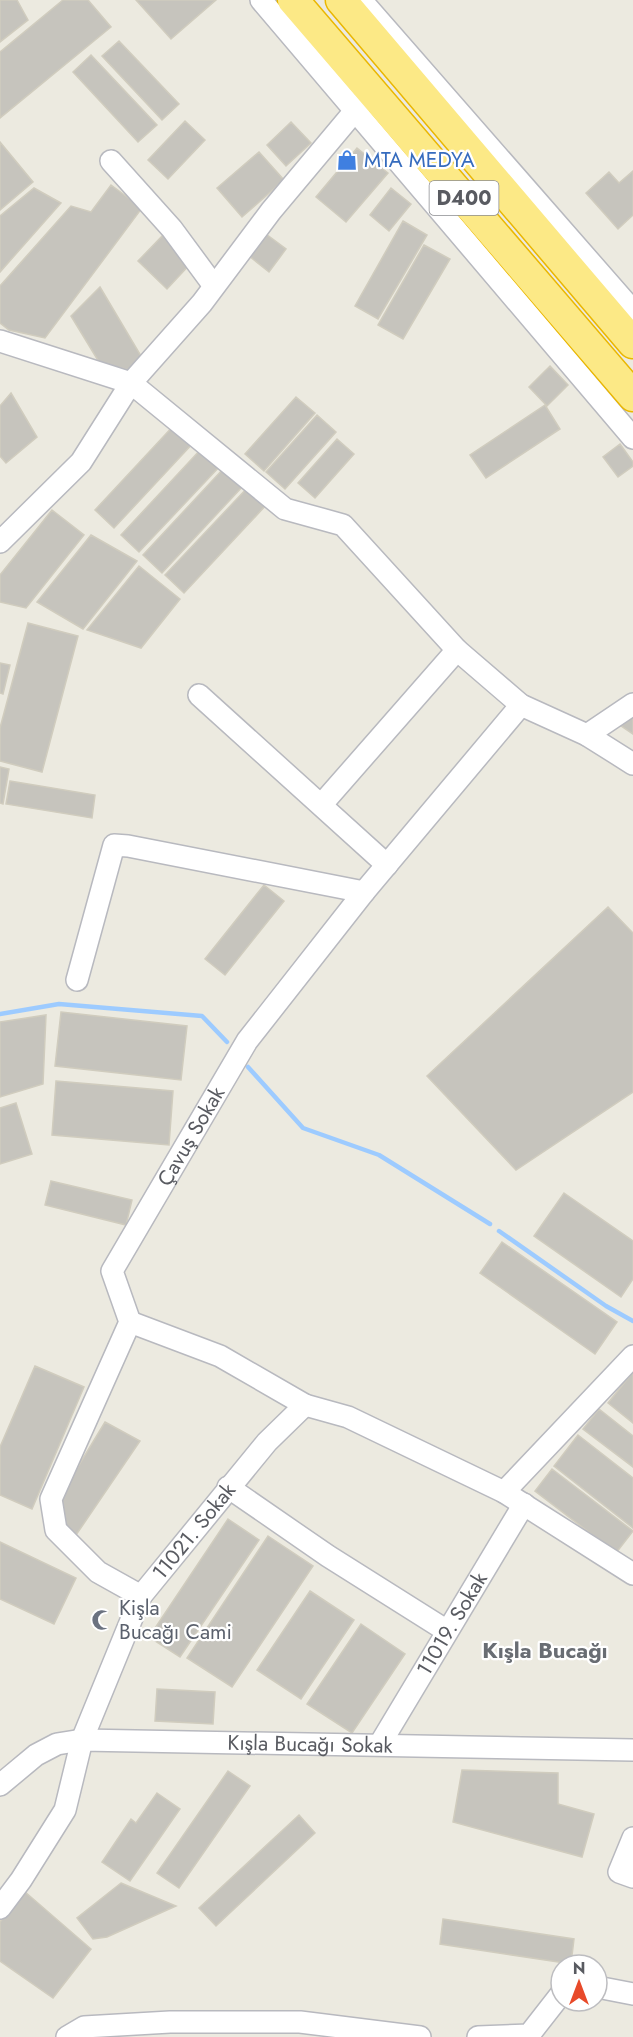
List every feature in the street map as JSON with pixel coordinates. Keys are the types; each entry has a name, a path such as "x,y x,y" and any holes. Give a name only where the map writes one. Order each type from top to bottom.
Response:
{"highway":[{"name":"D400","path":"293,0 363,100 633,396"},
{"name":"D400","path":"341,0 633,343"},
{"path":"363,100 398,66"}],"street":[{"path":"261,0 363,100 633,438"},
{"path":"361,0 633,312"},
{"path":"0,542 81,462 131,383 214,286 271,211 363,100"},
{"path":"111,161 172,229 214,286"},
{"path":"0,341 131,383 285,509 343,525 457,650 521,705 587,735 633,764"},
{"path":"322,804 457,650"},
{"path":"199,695 387,865"},
{"path":"587,735 633,704"},
{"name":"Çavuş Sokak","path":"130,1322 112,1271 247,1041 364,892 521,705"},
{"path":"76,980 114,845 364,892"},
{"path":"141,1596 98,1572 56,1530 51,1499 130,1322 220,1356 305,1405 348,1417 504,1492 633,1574"},
{"path":"504,1492 628,1361"},
{"name":"11021. Sokak","path":"0,1908 21,1880 65,1810 82,1740 141,1596 228,1487 267,1442 305,1405"},
{"path":"228,1487 328,1556 447,1631"},
{"name":"11019. Sokak","path":"380,1744 524,1504"},
{"name":"Kışla Bucağı Sokak","path":"0,1785 43,1751 57,1743 82,1740 633,1750"},
{"path":"633,1838 619,1872 633,1876"},
{"path":"609,1989 633,1994"},
{"path":"478,2037 529,2035 549,2009"},
{"path":"67,2037 84,2027 170,2022 300,2022 360,2033 420,2037"}],"building":[{"path":"0,0 17,0 28,20 0,42"},
{"path":"63,0 88,0 111,27 0,118 0,52"},
{"path":"136,0 216,0 171,39"},
{"path":"119,41 179,104 162,120 102,56"},
{"path":"91,55 157,125 138,142 73,72"},
{"path":"185,121 205,140 168,179 148,160"},
{"path":"291,122 311,143 286,166 267,145"},
{"path":"0,142 33,182 0,210"},
{"path":"357,148 388,173 346,222 316,197"},
{"path":"259,152 284,180 242,217 217,188"},
{"path":"633,171 633,215 618,229 586,193 609,172 619,183"},
{"path":"111,185 142,208 45,338 9,330 0,323 0,286 71,206 91,212"},
{"path":"34,188 61,203 0,272 0,216"},
{"path":"391,188 411,204 389,231 370,215"},
{"path":"403,221 427,235 378,319 355,306"},
{"path":"164,234 193,261 167,289 138,261"},
{"path":"266,234 286,249 269,272 249,256"},
{"path":"424,245 450,259 403,339 378,325"},
{"path":"100,287 144,361 129,370 99,362 71,316"},
{"path":"550,366 568,385 547,406 529,387"},
{"path":"11,393 37,437 6,463 0,456 0,406"},
{"path":"296,397 315,413 264,471 245,454"},
{"path":"545,405 560,429 486,478 470,455"},
{"path":"317,415 336,432 285,489 266,472"},
{"path":"176,423 195,441 114,528 95,510"},
{"path":"337,439 354,454 315,498 298,483"},
{"path":"620,444 633,462 633,466 618,477 603,457"},
{"path":"202,448 221,465 139,552 121,535"},
{"path":"224,468 243,486 162,573 143,555"},
{"path":"250,485 269,502 184,593 165,575"},
{"path":"52,510 84,535 26,608 0,602 0,575"},
{"path":"91,535 137,561 83,629 37,602"},
{"path":"139,566 180,599 141,648 87,630"},
{"path":"28,623 78,636 42,772 0,761 0,728"},
{"path":"0,663 10,665 3,694 0,693"},
{"path":"633,715 633,734 621,726"},
{"path":"0,767 9,769 3,804 0,803"},
{"path":"10,781 95,795 92,818 6,804"},
{"path":"264,885 284,901 225,975 205,959"},
{"path":"608,907 633,933 633,1092 516,1170 427,1076"},
{"path":"61,1012 187,1026 181,1080 55,1066"},
{"path":"46,1015 43,1084 0,1097 0,1022"},
{"path":"56,1081 173,1091 169,1145 52,1135"},
{"path":"16,1103 32,1154 0,1164 0,1108"},
{"path":"51,1181 132,1200 126,1225 45,1205"},
{"path":"564,1193 633,1241 633,1279 621,1297 534,1236"},
{"path":"502,1242 617,1322 595,1354 480,1273"},
{"path":"35,1366 84,1387 32,1509 0,1495 0,1447"},
{"path":"633,1372 633,1423 608,1403"},
{"path":"599,1409 633,1436 633,1467 583,1429"},
{"path":"105,1422 140,1441 74,1538 61,1529 56,1503"},
{"path":"578,1435 633,1478 633,1528 554,1466"},
{"path":"552,1469 633,1531 616,1553 535,1491"},
{"path":"228,1519 259,1540 180,1657 149,1637"},
{"path":"268,1536 313,1566 232,1687 187,1658"},
{"path":"0,1542 76,1578 54,1624 0,1599"},
{"path":"310,1591 354,1620 301,1699 257,1670"},
{"path":"361,1624 405,1654 352,1733 307,1704"},
{"path":"157,1689 215,1692 213,1724 155,1721"},
{"path":"462,1770 558,1773 558,1804 594,1814 582,1857 453,1822"},
{"path":"228,1771 250,1786 179,1888 157,1873"},
{"path":"157,1793 180,1809 130,1881 102,1862 131,1819 136,1823"},
{"path":"299,1815 315,1833 216,1926 199,1908"},
{"path":"121,1883 176,1906 107,1937 93,1939 77,1918"},
{"path":"24,1891 91,1949 53,1998 0,1961 0,1922"},
{"path":"443,1919 574,1939 572,1953 549,1953 549,1961 440,1944"}],"waterway":[{"path":"0,1014 59,1004 202,1016 227,1042"},
{"path":"248,1067 303,1128 379,1155 490,1224"},
{"path":"499,1231 606,1306 633,1321"}],"place":[{"name":"MTA MEDYA","path":"347,160"},
{"name":"Kişla Bucağı Cami","path":"102,1620"}],"district":[{"name":"Kışla Bucağı","path":"545,1650"}]}
